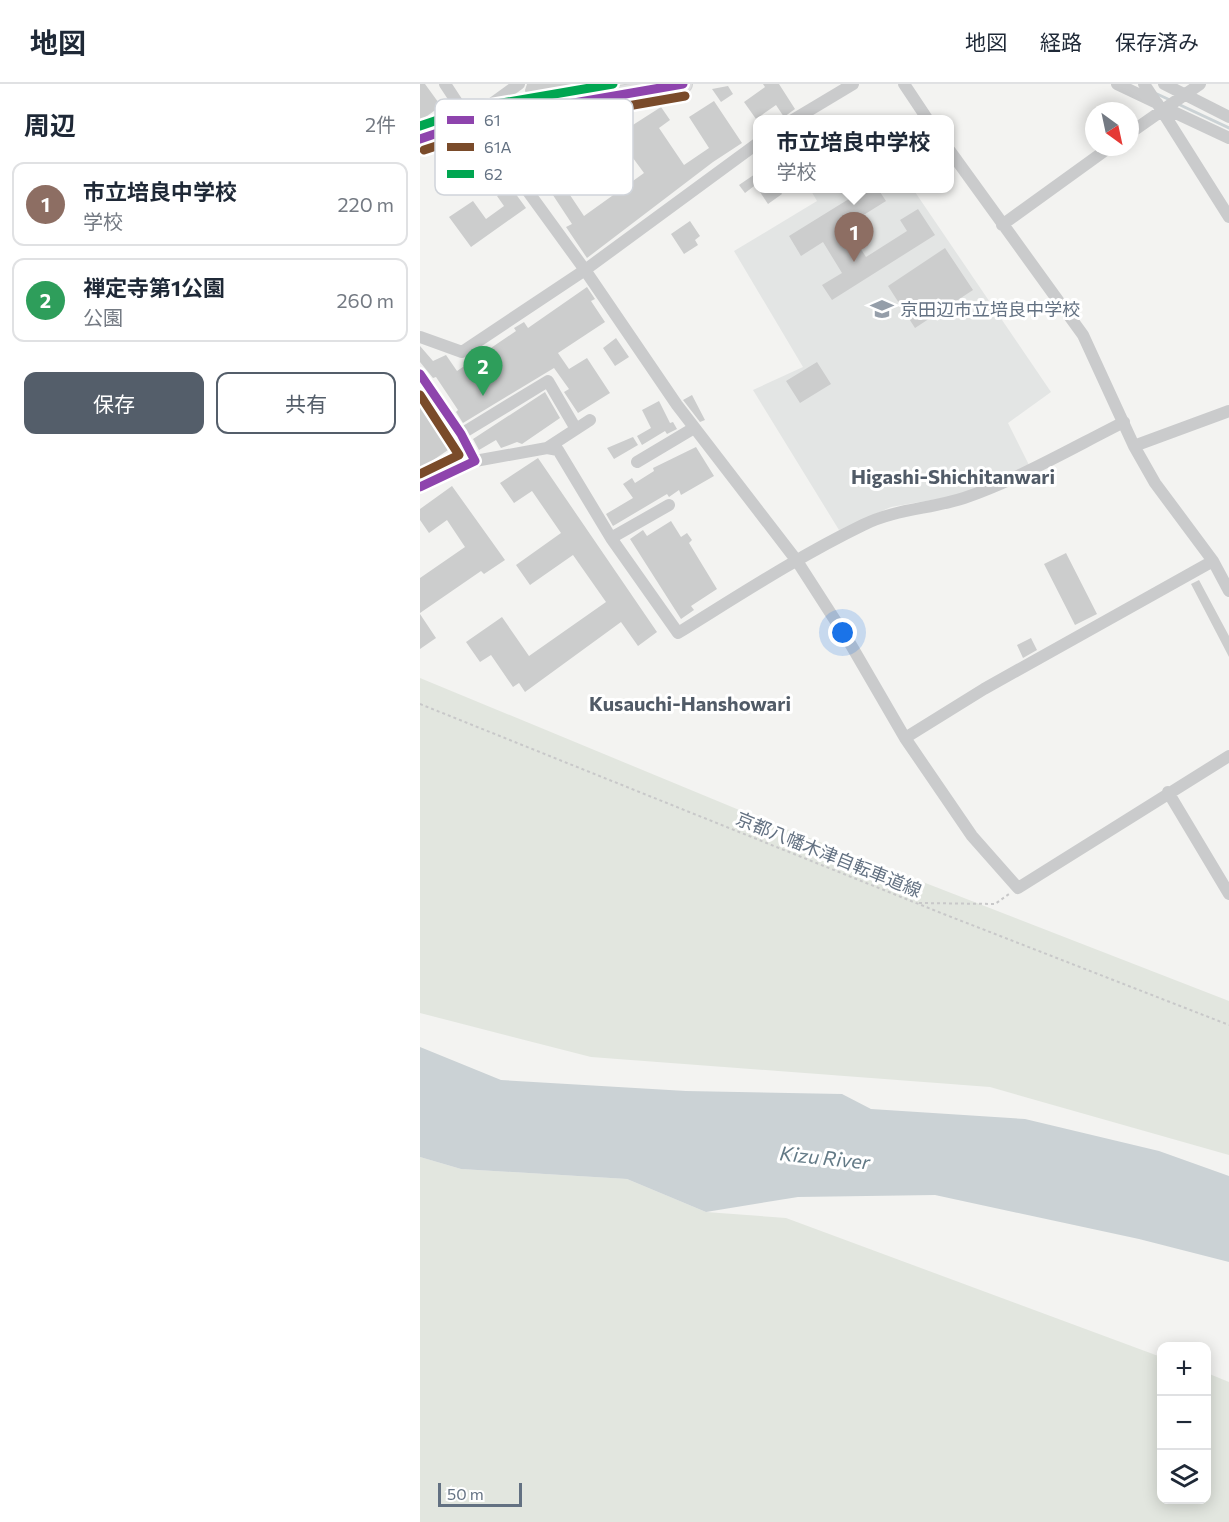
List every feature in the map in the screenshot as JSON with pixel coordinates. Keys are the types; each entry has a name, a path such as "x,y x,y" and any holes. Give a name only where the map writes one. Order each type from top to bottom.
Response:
{"street":[{"path":"445,84 456,99"},
{"path":"498,99 519,84"},
{"path":"598,99 683,84"},
{"path":"801,115 853,84"},
{"path":"904,84 925,115"},
{"path":"1117,84 1229,138"},
{"path":"1144,84 1163,107 1229,217"},
{"path":"1164,84 1229,117"},
{"path":"1139,126 1163,107 1200,84"},
{"path":"420,139 435,134"},
{"path":"420,337 462,352 585,270 753,147"},
{"path":"1002,225 1098,156"},
{"path":"954,157 1083,335 1134,446 1155,483 1213,561 1229,591"},
{"path":"529,195 585,270 694,428 797,561 851,645 904,738 972,836 1018,888 1150,806 1168,792 1229,756"},
{"path":"420,374 461,434 475,461"},
{"path":"461,434 548,381 576,429"},
{"path":"1134,446 1229,411"},
{"path":"547,448 590,420"},
{"path":"420,487 475,461 547,448 558,450 611,538 678,633 797,561 864,524 898,511 931,507 965,497 1124,422"},
{"path":"637,462 694,428"},
{"path":"611,538 669,505"},
{"path":"904,738 984,689 1213,561"},
{"path":"1168,792 1229,894"}],"path":[{"name":"京都八幡木津自転車道線","path":"420,704 916,903 1229,1025"},
{"path":"916,903 995,904 1018,888"}],"shaded area":[{"name":"京田辺市立培良中学校","path":"812,193 916,193 1051,392 1008,423 1029,465 960,495 891,507 839,530 753,390 803,367 734,251 817,201"},
{"path":"420,678 766,821 1229,1001 1229,1155 990,1087 591,1057 420,1013"},
{"path":"420,1157 461,1169 627,1179 706,1212 786,1218 1157,1356 1157,1504 1211,1504 1211,1375 1229,1382 1229,1522 420,1522"}],"water":[{"name":"Kizu River","path":"420,1047 501,1080 686,1091 842,1094 871,1109 1025,1119 1159,1151 1229,1176 1229,1262 1139,1239 935,1195 798,1197 706,1212 627,1179 461,1169 420,1157"}],"building":[{"path":"420,84 425,84 436,99 435,110 420,121"},
{"path":"527,84 575,84 561,94 533,99 527,99 525,90"},
{"path":"763,84 779,84 795,109 783,115 776,105 762,115 753,115 744,102 765,87"},
{"path":"728,86 733,94 721,102 712,89"},
{"path":"714,101 742,143 713,162 587,258 566,227 572,224 553,195 570,195 584,216 613,195 633,195 633,181 644,173 633,158 633,125 661,107 670,120 659,128 684,165 709,148 689,117"},
{"path":"753,175 753,187 745,193 739,185"},
{"path":"761,193 781,193 782,194 768,204"},
{"path":"859,193 881,193 886,201 846,226 866,257 907,231 900,220 918,209 935,235 832,300 822,285 842,273 823,242 801,256 789,236"},
{"path":"517,195 526,208 471,247 449,217 473,201 486,219 504,206 497,196"},
{"path":"690,221 700,236 695,240 698,245 684,254 671,234"},
{"path":"945,248 973,290 915,328 888,286"},
{"path":"587,287 595,299 591,301 605,322 558,353 569,369 587,358 610,393 578,413 564,392 569,389 554,368 463,423 456,412 458,410 436,377 433,378 420,362 420,346 433,361 446,355 457,371 516,331 514,328 524,322 528,328"},
{"path":"616,338 629,357 615,366 603,348"},
{"path":"817,362 831,384 800,403 786,381"},
{"path":"545,392 560,418 522,444 517,442 501,448 496,440 479,450 473,439"},
{"path":"692,395 705,420 700,422 683,400"},
{"path":"659,401 670,423 673,422 677,429 667,434 665,431 642,445 637,436 651,428 642,410"},
{"path":"420,403 451,448 420,469"},
{"path":"633,437 638,445 614,459 607,448"},
{"path":"696,447 714,476 681,495 679,490 669,497 667,494 613,526 606,514 633,498 623,484 632,478 635,483 654,471 653,468"},
{"path":"538,458 657,632 638,646 621,622 525,692 519,683 513,687 491,655 480,662 466,642 502,617 529,656 606,602 573,555 530,585 516,565 561,533 532,491 514,503 500,483"},
{"path":"452,486 505,560 484,574 481,571 420,613 420,578 465,547 447,520 429,533 420,520 420,509"},
{"path":"671,521 681,537 687,533 692,540 689,543 717,589 691,606 694,610 681,619 630,539 643,530 647,536"},
{"path":"1066,553 1097,614 1075,625 1044,564"},
{"path":"1199,580 1229,636 1229,657 1191,584"},
{"path":"420,614 436,638 420,649"},
{"path":"1031,638 1037,650 1023,658 1017,645"}],"waterway":[{"path":"1157,94 1170,100"},
{"path":"1178,104 1229,128"}],"transit line":[{"name":"62","path":"526,99 613,84"},
{"name":"61","path":"597,99 683,84"},
{"name":"61A","path":"633,105 685,96"},
{"name":"62","path":"420,126 435,121"},
{"name":"61","path":"420,139 435,134"},
{"name":"61A","path":"424,150 435,146"},
{"name":"61","path":"420,374 461,434 475,461 420,487"},
{"name":"61A","path":"420,395 459,455 420,474"}],"place":[{"name":"市立培良中学校","path":"854,262"},
{"name":"京田辺市立培良中学校","path":"882,309"},
{"name":"禅定寺第1公園","path":"483,396"}],"district":[{"name":"Higashi-Shichitanwari","path":"953,476"},
{"name":"Kusauchi-Hanshowari","path":"690,703"}]}
